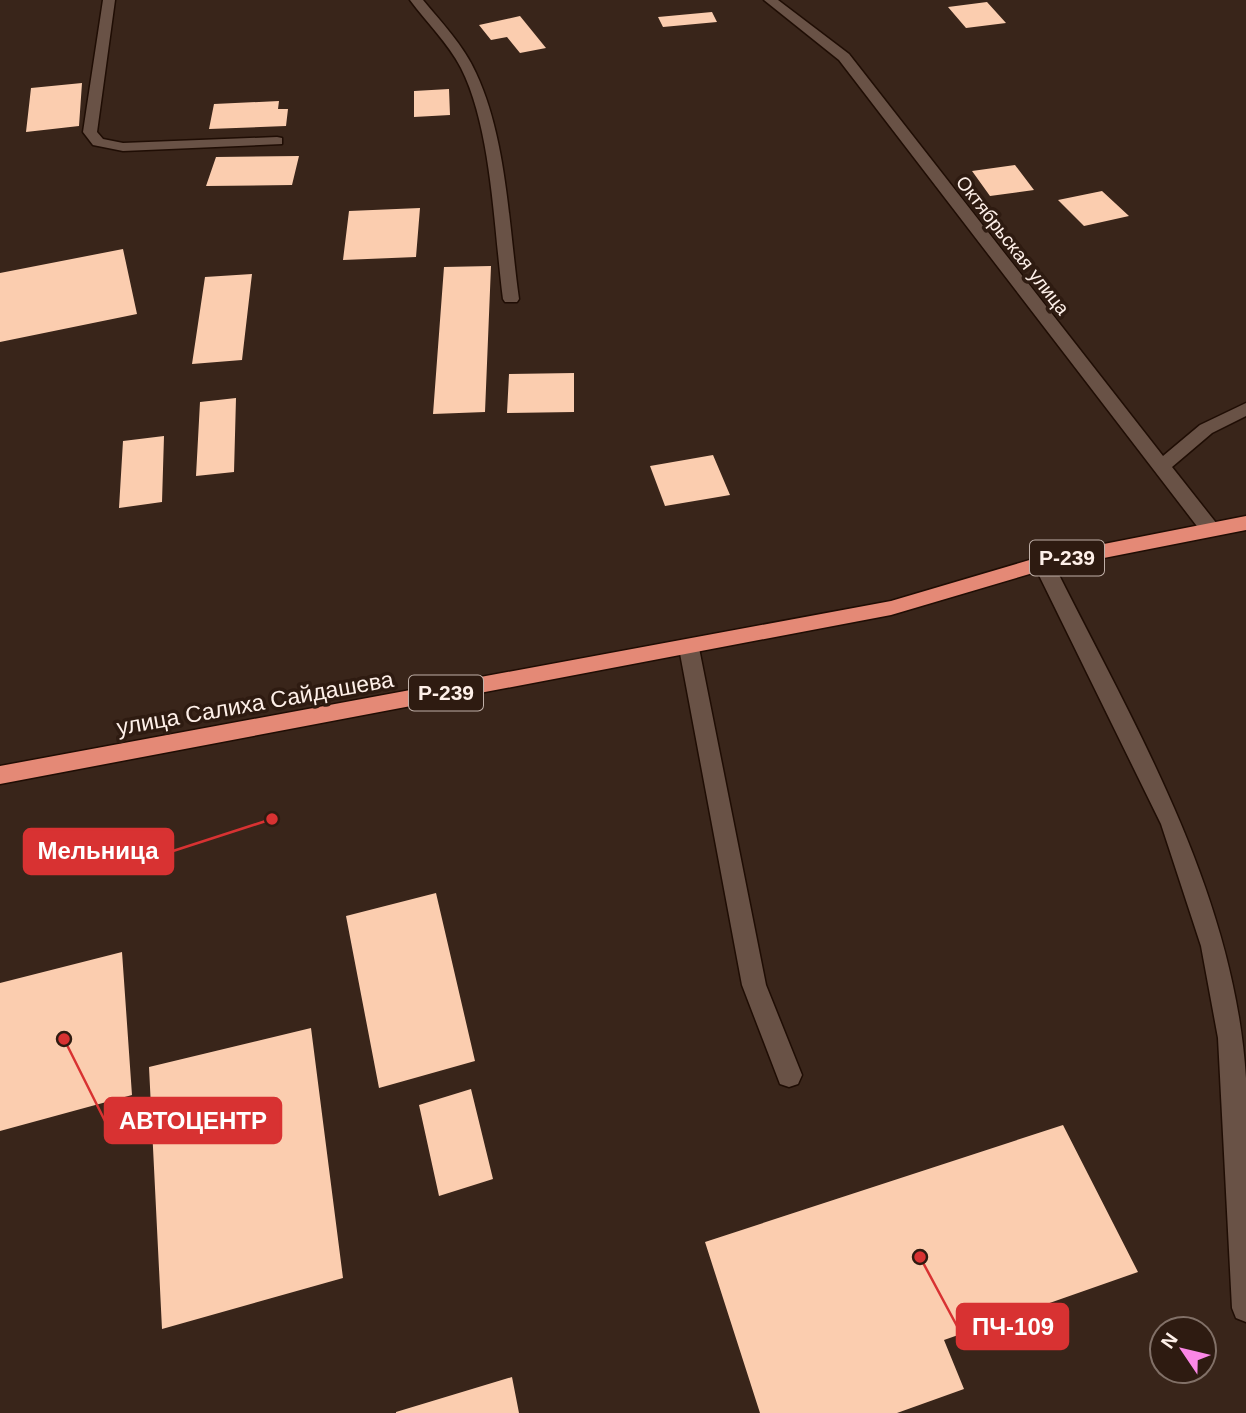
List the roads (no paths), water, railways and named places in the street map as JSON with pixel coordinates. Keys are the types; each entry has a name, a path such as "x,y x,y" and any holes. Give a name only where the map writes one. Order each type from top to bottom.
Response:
{"highway":[{"name":"Р-239","path":"1043,563 1246,523"},
{"name":"улица Салиха Сайдашева","path":"0,775 689,648 891,608 1043,563"}],"street":[{"path":"109,0 90,132 98,142 123,147 277,141"},
{"path":"416,0 448,39 473,81 489,148 511,299"},
{"name":"Октябрьская улица","path":"770,0 844,57 1210,529"},
{"path":"1161,467 1206,429 1246,409"},
{"path":"1043,563 1172,824 1213,946 1231,1038 1246,1308"},
{"path":"689,648 754,985 789,1075"}],"place":[{"name":"Мельница","path":"272,819"},
{"name":"АВТОЦЕНТР","path":"64,1039"},
{"name":"ПЧ-109","path":"920,1257"}]}
